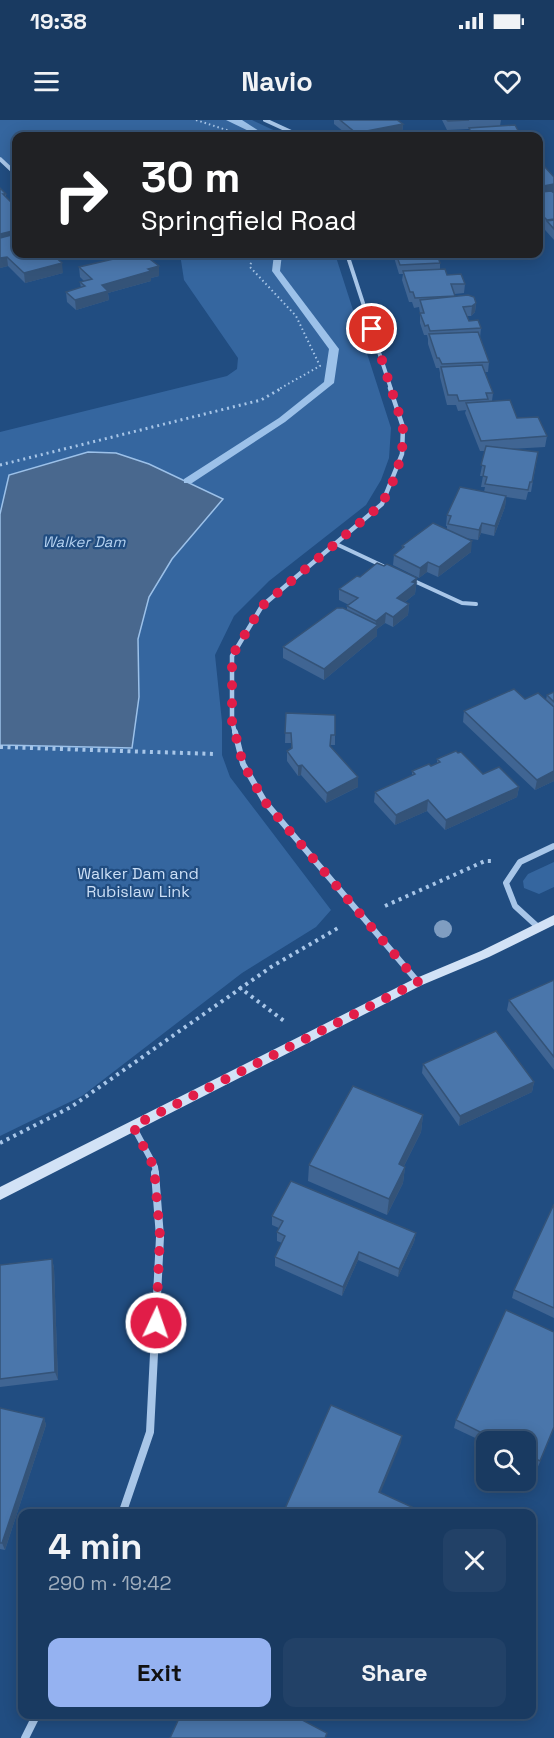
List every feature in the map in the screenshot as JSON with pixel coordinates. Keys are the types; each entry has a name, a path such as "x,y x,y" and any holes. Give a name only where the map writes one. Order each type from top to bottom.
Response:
{"street":[{"path":"264,120 291,132"},
{"path":"0,159 12,170"},
{"path":"348,258 403,426 402,454 382,504 262,606 232,656 232,721 243,764 265,802 418,982"},
{"path":"538,927 515,906 506,883 520,862 554,846"},
{"path":"0,1194 418,982 554,920"},
{"path":"124,1509 150,1432 160,1236 154,1167 133,1126"},
{"path":"24,1738 35,1719"}],"lane":[{"path":"334,543 388,568"},
{"path":"409,578 462,603 476,604"}],"path":[{"path":"196,120 233,132"},
{"path":"0,465 261,400 320,366 296,316 250,267 251,258"},
{"path":"0,747 222,754"},
{"path":"0,1143 79,1103 239,987 306,944 362,916 485,861 520,862"},
{"path":"239,987 283,1020 300,1041"}],"green space":[{"path":"0,120 252,120 278,132 12,132 12,170 0,159"},
{"name":"Walker Dam and Rubislaw Link","path":"181,258 336,258 391,428 389,458 381,480 366,505 269,581 234,616 215,655 222,722 222,755 230,777 331,910 316,927 242,973 82,1096 0,1136 0,432 227,376 237,369 238,358 184,280"},
{"path":"554,862 554,887 539,894 524,888 523,881 528,874"}],"water":[{"name":"Walker Dam","path":"88,452 116,453 149,464 223,499 172,559 149,597 138,639 139,697 132,748 0,745 0,514 9,475"}],"building":[{"path":"340,120 397,120 403,124 361,132 355,132"},
{"path":"515,125 519,132 471,132 469,128"},
{"path":"543,166 554,177 554,184 543,186"},
{"path":"0,188 12,203 12,231 0,234"},
{"path":"551,191 554,193 554,219 547,220 543,216 543,192"},
{"path":"554,220 554,229 547,221"},
{"path":"12,235 12,258 56,258 62,263 24,273 7,257 0,258 0,238"},
{"path":"118,258 148,258 159,266 148,269 151,271 102,285 108,291 75,300 66,292 85,286 80,282 92,279 79,267"},
{"path":"397,258 438,258 440,263 400,265"},
{"path":"445,269 447,275 461,274 465,284 451,284 455,296 415,298 413,292 410,292 403,271"},
{"path":"468,295 474,297 476,303 463,307 469,321 478,320 481,328 430,331 428,325 425,326 420,313 424,313 420,300"},
{"path":"478,332 489,362 442,364 437,358 429,334"},
{"path":"482,365 493,393 486,393 488,399 459,401 457,395 448,395 441,367"},
{"path":"510,400 517,418 538,417 547,436 481,441 466,403"},
{"path":"486,446 538,452 532,482 528,490 485,484 487,477 483,476 485,466 481,465"},
{"path":"460,487 506,496 495,526 482,523 479,530 448,524 451,516 447,515"},
{"path":"433,523 472,541 439,567 428,562 420,568 394,555 404,547 402,546"},
{"path":"377,563 384,566 387,564 417,578 412,582 416,583 397,598 409,604 393,617 386,613 376,621 347,606 358,598 339,589 357,576 360,577"},
{"path":"337,608 343,608 378,625 324,669 283,647"},
{"path":"514,689 525,699 538,693 554,707 554,771 537,780 464,711"},
{"path":"554,692 554,702 547,695"},
{"path":"286,713 335,715 335,735 331,735 330,746 358,777 327,793 302,765 298,766 287,751 292,748 291,733 285,733"},
{"path":"456,751 461,752 483,774 499,767 519,787 446,820 428,800 396,815 375,792 415,774 412,771 440,762 437,759"},
{"path":"554,980 554,1057 509,1000"},
{"path":"496,1031 534,1082 460,1116 423,1064"},
{"path":"353,1086 423,1115 399,1164 405,1167 389,1199 309,1165"},
{"path":"291,1181 416,1233 399,1269 359,1252 343,1287 275,1257 285,1236 277,1232 283,1221 272,1216"},
{"path":"554,1204 554,1308 514,1290"},
{"path":"52,1259 55,1372 0,1379 0,1265"},
{"path":"506,1310 554,1332 554,1427 540,1461 536,1459 536,1431 478,1431 456,1420"},
{"path":"331,1405 402,1436 379,1492 416,1509 285,1509"},
{"path":"0,1408 44,1418 2,1543 0,1543"},
{"path":"179,1719 300,1719 327,1733 325,1738 170,1738"}],"waterway":[{"path":"230,120 239,122 256,132"},
{"path":"188,481 282,420 329,383 334,349 276,271 278,258"}],"route":[{"path":"156,1323 160,1236 154,1167 133,1126 418,982 265,802 243,764 232,721 232,656 262,606 330,545 382,504 394,479 402,454 403,426 372,329"}]}
